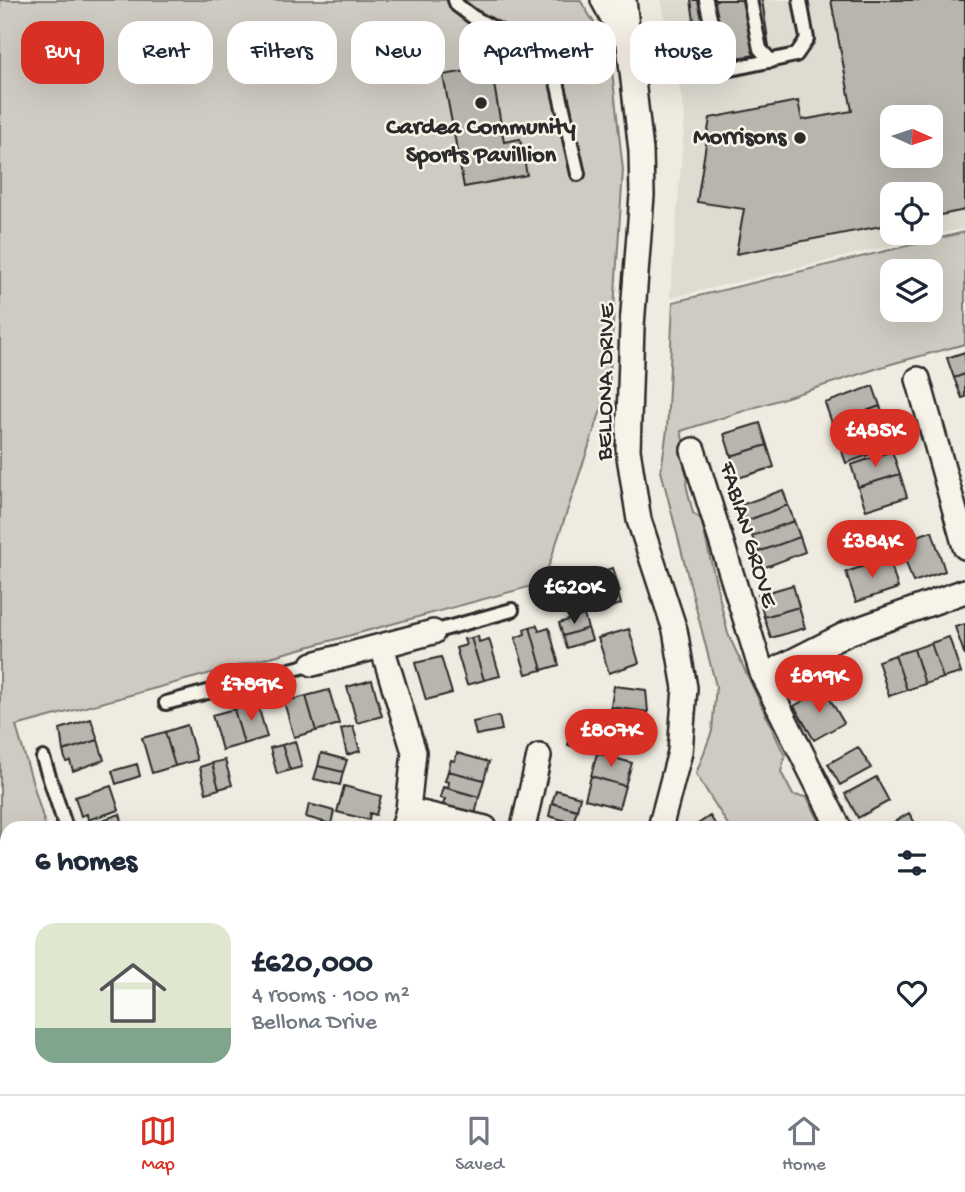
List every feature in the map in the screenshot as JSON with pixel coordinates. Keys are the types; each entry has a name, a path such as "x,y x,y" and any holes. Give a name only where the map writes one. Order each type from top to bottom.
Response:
{"street":[{"name":"BELLONA DRIVE","path":"603,0 629,55"},
{"name":"BELLONA DRIVE","path":"624,0 637,105 642,195 629,377 628,450 639,520 675,630 685,688 680,752 662,821"},
{"path":"918,379 965,547"},
{"name":"FABIAN GROVE","path":"693,450 763,676 836,821"},
{"path":"763,676 848,633 965,591"},
{"path":"313,664 433,632"},
{"path":"382,647 414,752 406,819 424,821"},
{"path":"525,821 539,756"}],"lane":[{"path":"455,0 457,5 473,17 552,60 578,174"},
{"path":"706,0 714,46 720,63 730,69 796,55 807,39 800,0"},
{"path":"750,0 760,49 771,61"},
{"path":"433,632 512,610"},
{"path":"166,703 313,664"},
{"path":"43,758 64,821"}],"shaded area":[{"path":"0,0 580,0 593,21 459,21 459,84 613,84 623,170 609,386 543,583 16,726 44,821 0,821"},
{"path":"661,0 965,0 965,228 943,233 943,182 880,182 880,245 893,245 670,298 685,115 679,84 736,84 736,21 665,21"},
{"path":"965,232 965,344 891,364 681,431 690,472 686,484 693,513 701,519 728,634 785,756 781,772 793,795 807,797 819,821 726,821 696,774 712,731 716,686 661,471 667,430 673,302 911,245 943,245 943,237"}],"building":[{"path":"691,0 762,0 770,53 736,58 736,21 694,21"},
{"name":"Morrisons","path":"831,0 965,0 965,210 943,215 943,182 880,182 880,226 736,254 744,209 697,202 710,118 798,101 802,120 852,111"},
{"name":"Cardea Community Sports Pavillion","path":"459,72 459,84 494,84 504,142 520,139 527,175 464,187 445,75"},
{"path":"965,352 965,374 954,378 947,358"},
{"path":"965,374 965,397 962,398 954,378"},
{"path":"873,386 880,406 832,423 825,403"},
{"path":"880,406 887,426 839,443 832,423"},
{"path":"760,423 767,445 731,456 724,434"},
{"path":"887,426 894,446 846,463 839,443"},
{"path":"767,445 774,467 738,478 731,456"},
{"path":"892,451 900,474 858,487 851,465"},
{"path":"900,474 907,497 866,510 858,487"},
{"path":"783,490 788,505 746,521 741,505"},
{"path":"788,505 794,521 752,536 746,521"},
{"path":"794,521 800,537 758,552 752,536"},
{"path":"932,531 945,571 913,582 899,542"},
{"path":"800,537 805,552 763,568 758,552"},
{"path":"889,558 898,588 856,602 846,572"},
{"path":"613,568 621,604 588,614 577,578"},
{"path":"793,585 799,607 764,617 758,595"},
{"path":"799,607 805,628 771,638 764,617"},
{"path":"584,615 588,628 563,636 559,623"},
{"path":"965,624 965,656 955,627"},
{"path":"537,625 539,631 549,628 559,665 542,670 530,627"},
{"path":"530,627 542,670 526,674 515,638 525,634 524,629"},
{"path":"588,628 592,640 567,648 563,636"},
{"path":"629,629 639,663 609,673 598,638"},
{"path":"478,636 479,642 489,639 500,676 484,680 471,638"},
{"path":"949,637 961,673 943,678 931,643"},
{"path":"471,638 484,680 467,685 456,648 466,645 464,639"},
{"path":"931,643 943,678 925,684 914,649"},
{"path":"914,649 925,684 907,690 895,655"},
{"path":"895,655 907,690 889,696 878,661"},
{"path":"441,657 452,693 426,700 415,663"},
{"path":"372,680 382,716 357,723 347,687"},
{"path":"614,686 646,690 648,712 611,707"},
{"path":"824,689 844,723 814,740 794,706"},
{"path":"329,690 339,724 316,731 306,696"},
{"path":"306,696 316,731 294,737 284,702"},
{"path":"257,702 267,737 244,744 234,709"},
{"path":"611,707 648,712 646,724 642,723 642,734 608,730"},
{"path":"234,709 244,744 222,750 212,715"},
{"path":"499,716 502,730 476,735 473,722"},
{"path":"91,719 98,740 63,751 60,729"},
{"path":"187,725 197,760 175,766 165,732"},
{"path":"353,726 360,751 347,755 341,729"},
{"path":"165,732 175,766 152,773 142,738"},
{"path":"571,732 597,740 593,753 568,745"},
{"path":"98,740 104,760 73,771 70,761 66,762 63,751"},
{"path":"295,741 302,767 290,770 282,745"},
{"path":"282,745 290,770 277,774 270,748"},
{"path":"858,747 871,768 840,785 828,764"},
{"path":"321,753 347,760 343,772 318,766"},
{"path":"457,753 489,762 484,780 448,771 451,760 455,761"},
{"path":"597,753 632,763 625,786 591,776"},
{"path":"225,760 232,785 219,789 212,763"},
{"path":"212,763 219,789 206,793 200,767"},
{"path":"137,764 140,776 116,784 112,771"},
{"path":"318,766 343,772 340,785 314,779"},
{"path":"448,771 484,780 479,797 448,788 449,782 445,781"},
{"path":"591,776 625,786 619,808 585,799"},
{"path":"876,777 889,801 858,818 845,794"},
{"path":"111,786 119,810 88,820 87,814 81,816 75,797"},
{"path":"344,786 381,796 376,815 370,813 369,820 337,812"},
{"path":"443,787 479,797 475,815 442,807 445,799 440,798"},
{"path":"556,790 580,797 577,810 552,803"},
{"path":"552,803 577,810 574,821 549,816"},
{"path":"309,804 334,811 332,821 306,817"},
{"path":"909,813 914,821 896,821"},
{"path":"120,814 122,821 99,821"}],"place":[{"name":"Cardea Community Sports Pavillion","path":"481,103"},
{"name":"Morrisons","path":"800,138"}]}
